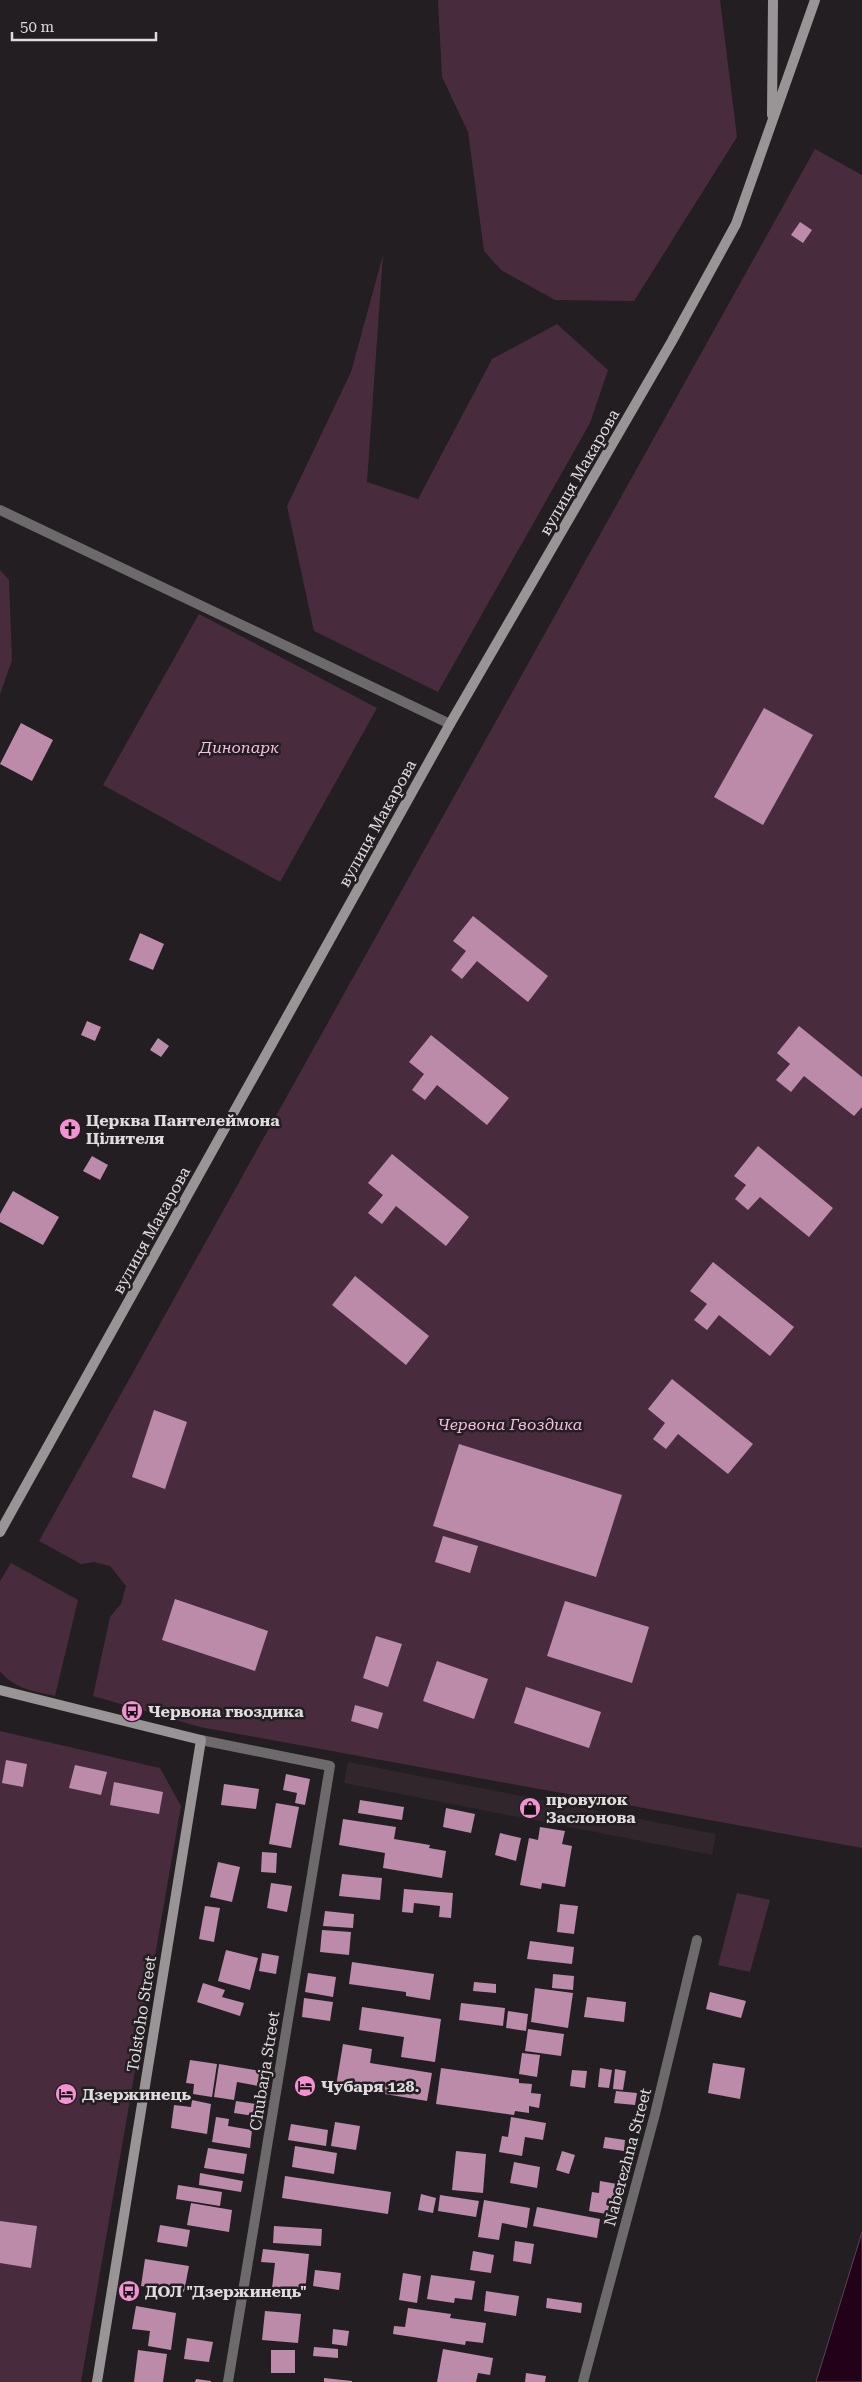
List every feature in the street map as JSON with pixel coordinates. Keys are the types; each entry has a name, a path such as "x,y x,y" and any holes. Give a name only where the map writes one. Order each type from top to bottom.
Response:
{"main road":[{"path":"772,126 773,0"},
{"name":"вулиця Макарова","path":"0,1532 450,724 672,341 736,224 815,0"},
{"path":"0,1684 14,1693"},
{"path":"0,1690 201,1740"},
{"name":"Tolstoho Street","path":"97,2382 201,1740"}],"street":[{"path":"0,510 450,724"},
{"name":"Chubarja Street","path":"201,1740 330,1766 228,2382"},
{"name":"Naberezhna Street","path":"583,2382 655,2114 697,1940"}],"shaded area":[{"name":"провулок Заслонова","path":"348,1762 716,1834 712,1855 344,1783"},
{"path":"862,2232 862,2382 816,2382"}],"green space":[{"path":"438,0 720,0 737,137 634,301 555,300 501,270 484,251 468,132 442,77"},
{"name":"Червона Гвоздика","path":"815,149 862,175 862,1848 200,1727 93,1696 110,1617 121,1604 126,1586 110,1566 94,1562 81,1564 39,1541"},
{"path":"383,255 367,482 418,499 492,359 557,324 608,370 590,423 438,692 314,631 287,506 351,372"},
{"path":"0,570 9,580 12,660 0,694"},
{"name":"Динопарк","path":"199,614 377,708 280,882 103,785"},
{"path":"11,1563 78,1600 55,1696 18,1686 0,1671 0,1581"},
{"name":"Дзержинець","path":"0,1731 160,1768 181,1806 81,2382 0,2382"},
{"path":"737,1893 770,1900 750,1972 718,1965"}],"building":[{"path":"800,222 812,230 803,243 791,235"},
{"path":"764,708 813,735 763,825 714,797"},
{"path":"21,723 53,740 32,781 0,764"},
{"path":"473,916 548,976 528,1002 477,961 462,979 451,970 466,951 453,941"},
{"path":"140,933 164,944 153,970 129,960"},
{"path":"87,1021 101,1027 95,1041 81,1035"},
{"path":"799,1026 862,1077 862,1107 854,1116 804,1076 791,1092 776,1080 790,1064 777,1053"},
{"path":"431,1035 509,1098 487,1125 437,1085 425,1100 412,1090 424,1074 409,1062"},
{"path":"158,1038 169,1046 161,1057 150,1050"},
{"path":"758,1146 833,1208 809,1237 760,1197 748,1210 735,1199 746,1185 734,1176"},
{"path":"392,1154 469,1217 446,1246 396,1206 382,1224 368,1213 383,1195 368,1183"},
{"path":"92,1156 108,1165 100,1180 83,1171"},
{"path":"13,1191 59,1217 43,1245 0,1222 0,1214"},
{"path":"713,1262 794,1327 770,1356 719,1315 707,1330 694,1320 707,1304 690,1291"},
{"path":"355,1276 429,1336 406,1365 332,1305"},
{"path":"672,1379 753,1444 728,1474 678,1434 666,1449 653,1439 665,1423 648,1409"},
{"path":"154,1410 187,1422 165,1489 132,1477"},
{"path":"459,1444 622,1495 596,1577 433,1526"},
{"path":"443,1536 478,1546 470,1573 435,1562"},
{"path":"175,1599 268,1631 255,1671 162,1640"},
{"path":"565,1601 649,1627 632,1683 547,1656"},
{"path":"376,1636 402,1644 388,1687 363,1678"},
{"path":"437,1661 488,1679 474,1719 423,1701"},
{"path":"526,1687 601,1712 589,1748 514,1723"},
{"path":"355,1705 383,1713 378,1729 351,1721"},
{"path":"6,1760 27,1764 23,1787 2,1783"},
{"path":"75,1765 107,1772 101,1795 69,1788"},
{"path":"286,1774 310,1779 305,1805 295,1803 297,1793 283,1790"},
{"path":"114,1782 163,1792 159,1814 110,1805"},
{"path":"224,1784 259,1789 256,1809 221,1805"},
{"path":"360,1800 404,1807 402,1820 358,1813"},
{"path":"276,1803 299,1807 291,1848 269,1844"},
{"path":"446,1808 475,1814 471,1833 443,1827"},
{"path":"343,1819 396,1827 394,1839 430,1845 429,1848 446,1851 442,1878 383,1868 385,1853 339,1845"},
{"path":"540,1827 565,1831 562,1844 572,1846 565,1887 542,1883 541,1889 520,1885 529,1838 538,1840"},
{"path":"500,1833 521,1838 516,1861 495,1855"},
{"path":"262,1852 277,1853 276,1873 261,1872"},
{"path":"218,1862 240,1867 232,1902 210,1897"},
{"path":"342,1874 382,1878 380,1900 339,1896"},
{"path":"271,1883 292,1886 287,1912 267,1908"},
{"path":"404,1889 453,1893 451,1918 439,1917 440,1906 414,1903 413,1913 402,1912"},
{"path":"560,1904 578,1906 574,1934 557,1932"},
{"path":"205,1906 220,1908 214,1942 199,1939"},
{"path":"325,1911 354,1914 353,1928 323,1926"},
{"path":"322,1930 351,1932 349,1955 320,1952"},
{"path":"530,1941 574,1947 572,1964 527,1959"},
{"path":"226,1950 258,1958 250,1990 218,1981"},
{"path":"262,1953 279,1956 276,1974 259,1971"},
{"path":"352,1962 434,1974 430,2000 406,1996 406,1992 349,1984"},
{"path":"308,1973 336,1977 333,1997 305,1992"},
{"path":"553,1974 574,1976 573,1990 552,1988"},
{"path":"474,1982 496,1984 496,1993 473,1991"},
{"path":"203,1983 225,1990 222,1997 244,2003 240,2016 197,2002"},
{"path":"535,1988 573,1993 568,2028 531,2022"},
{"path":"710,1992 746,2001 741,2018 706,2009"},
{"path":"587,1997 626,2002 624,2022 584,2017"},
{"path":"304,1998 333,2002 330,2021 302,2017"},
{"path":"461,2003 505,2008 503,2026 459,2020"},
{"path":"362,2007 441,2019 435,2062 401,2057 404,2037 359,2030"},
{"path":"508,2011 528,2014 526,2031 506,2028"},
{"path":"528,2029 564,2034 561,2056 525,2051"},
{"path":"343,2044 372,2049 370,2063 432,2073 427,2101 336,2086"},
{"path":"522,2053 540,2055 537,2077 519,2074"},
{"path":"190,2060 217,2064 212,2097 193,2094 194,2084 186,2083"},
{"path":"713,2063 745,2068 740,2099 708,2093"},
{"path":"219,2064 260,2071 258,2086 237,2082 234,2100 214,2097"},
{"path":"441,2068 519,2079 519,2083 532,2084 531,2093 541,2094 539,2108 529,2106 529,2113 515,2111 514,2115 436,2104"},
{"path":"600,2068 612,2070 609,2088 598,2087"},
{"path":"615,2069 626,2071 623,2090 613,2089"},
{"path":"572,2070 587,2071 585,2088 570,2086"},
{"path":"616,2091 637,2093 635,2105 614,2103"},
{"path":"192,2100 211,2104 207,2134 171,2128 174,2105 191,2107"},
{"path":"236,2101 256,2104 254,2116 234,2113"},
{"path":"216,2117 229,2119 228,2126 252,2130 250,2148 212,2142"},
{"path":"511,2117 546,2123 543,2140 525,2137 522,2156 499,2152 502,2136 508,2137"},
{"path":"335,2122 360,2126 356,2150 331,2146"},
{"path":"291,2124 328,2130 326,2146 288,2140"},
{"path":"605,2137 625,2140 624,2151 603,2148"},
{"path":"295,2146 337,2153 334,2174 292,2167"},
{"path":"208,2148 247,2154 244,2174 204,2168"},
{"path":"456,2151 486,2154 483,2193 452,2190"},
{"path":"562,2151 575,2155 569,2174 556,2170"},
{"path":"514,2162 540,2167 537,2188 510,2183"},
{"path":"200,2173 243,2181 241,2192 199,2185"},
{"path":"285,2176 391,2192 388,2214 282,2198"},
{"path":"600,2181 617,2184 613,2215 589,2211 592,2192 599,2193"},
{"path":"178,2185 222,2192 220,2206 176,2199"},
{"path":"421,2194 436,2198 433,2213 418,2210"},
{"path":"440,2195 479,2201 476,2217 438,2211"},
{"path":"484,2200 530,2208 527,2228 502,2223 499,2240 478,2237"},
{"path":"191,2203 232,2210 229,2232 187,2225"},
{"path":"537,2207 600,2219 597,2238 533,2226"},
{"path":"0,2221 37,2226 31,2268 0,2263"},
{"path":"160,2225 190,2230 187,2247 157,2242"},
{"path":"274,2226 322,2229 321,2246 273,2243"},
{"path":"515,2241 534,2244 531,2264 513,2261"},
{"path":"263,2249 309,2254 305,2292 272,2288 275,2263 261,2262"},
{"path":"473,2251 494,2255 491,2273 470,2270"},
{"path":"145,2259 189,2266 184,2292 141,2286"},
{"path":"315,2270 341,2273 339,2290 313,2286"},
{"path":"403,2273 421,2276 417,2303 399,2300"},
{"path":"431,2275 475,2281 472,2300 455,2298 454,2303 427,2299"},
{"path":"486,2291 519,2296 516,2316 484,2311"},
{"path":"547,2298 582,2303 581,2313 546,2308"},
{"path":"136,2306 176,2313 171,2350 148,2346 150,2331 132,2329"},
{"path":"408,2308 451,2314 450,2318 486,2323 483,2343 466,2341 465,2345 393,2334 394,2326 405,2327"},
{"path":"265,2311 301,2314 298,2343 262,2340"},
{"path":"333,2329 349,2331 347,2346 332,2344"},
{"path":"187,2338 213,2342 209,2362 184,2359"},
{"path":"314,2347 338,2349 338,2358 313,2356"},
{"path":"443,2349 493,2358 490,2375 478,2373 476,2382 437,2382"},
{"path":"138,2350 167,2354 163,2382 134,2382"},
{"path":"271,2350 295,2350 295,2373 271,2373"},
{"path":"526,2373 546,2376 545,2382 525,2382"},
{"path":"324,2378 352,2381 352,2382 324,2382"},
{"path":"196,2379 211,2381 211,2382 195,2382"}],"place":[{"name":"Церква Пантелеймона Цілителя","path":"70,1129"},
{"name":"Червона гвоздика","path":"132,1711"},
{"name":"провулок Заслонова","path":"530,1808"},
{"name":"Чубаря 128.","path":"305,2086"},
{"name":"Дзержинець","path":"66,2094"},
{"name":"ДОЛ \"Дзержинець\"","path":"129,2291"}]}
